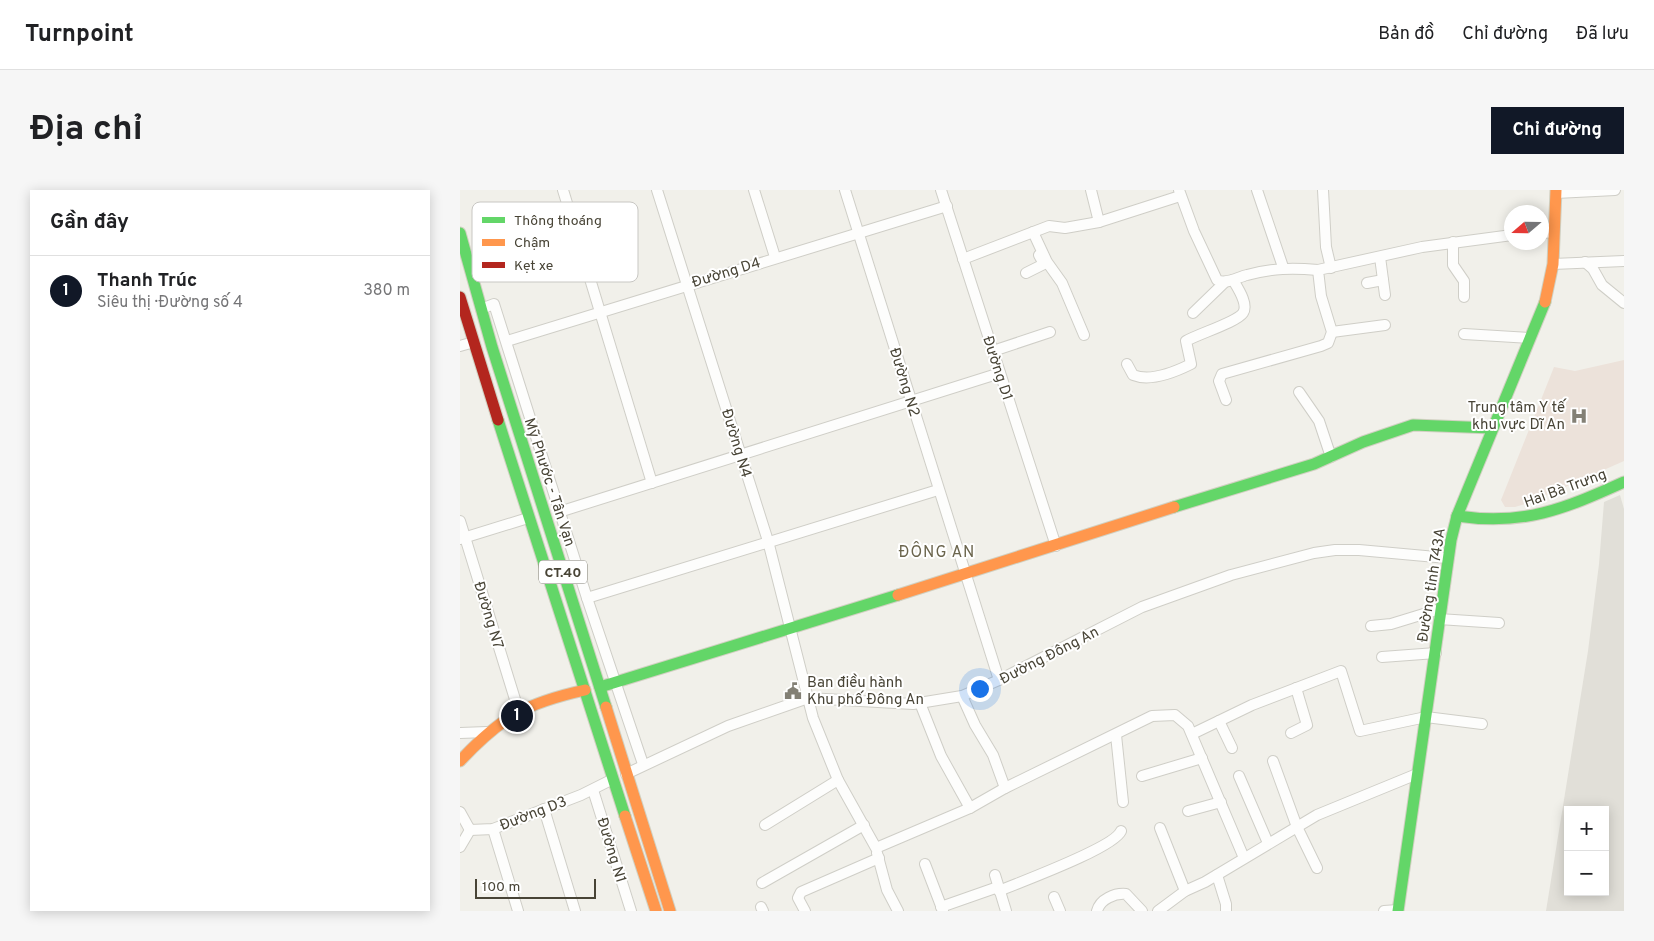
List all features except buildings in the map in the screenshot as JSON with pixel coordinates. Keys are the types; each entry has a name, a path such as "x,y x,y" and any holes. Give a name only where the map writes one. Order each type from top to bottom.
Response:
{"main road":[{"name":"Đường tỉnh 743A","path":"1398,911 1436,653 1447,558 1457,516 1545,301 1553,264 1556,191"},
{"name":"Mỹ Phước - Tân Vạn","path":"460,233 472,276"},
{"name":"Mỹ Phước - Tân Vạn","path":"474,282 670,911"},
{"name":"Mỹ Phước - Tân Vạn","path":"460,297 528,518 656,911"},
{"path":"460,762 487,732 518,709 551,696 600,687 1056,546 1246,484 1314,464 1363,442 1413,424 1492,428"},
{"name":"Hai Bà Trưng","path":"1457,516 1495,522 1519,520 1585,500 1624,482"}],"street":[{"path":"563,190 567,202"},
{"name":"Đường N4","path":"657,190 768,541 792,629 808,698 826,754 877,853 888,890 898,911"},
{"path":"754,190 775,257"},
{"name":"Đường N2","path":"845,190 999,680"},
{"name":"Đường D1","path":"941,190 1056,546"},
{"path":"1091,190 1099,222"},
{"path":"1257,190 1283,267"},
{"path":"1323,190 1326,247 1330,268"},
{"path":"1556,191 1615,190"},
{"path":"963,259 1049,226 1065,228 1099,222 1180,193 1210,269 1217,280 1229,281 1283,267 1318,270 1453,242 1504,236"},
{"name":"Đường D4","path":"507,341 775,257 947,206"},
{"path":"1549,232 1554,232"},
{"path":"1026,273 1044,264 1031,233"},
{"path":"1031,233 1047,262 1062,283 1084,334"},
{"path":"1453,242 1453,266 1464,281 1464,297"},
{"path":"1380,257 1385,296"},
{"path":"1553,264 1624,260"},
{"path":"1585,262 1592,269 1604,288 1624,303"},
{"path":"1226,400 1219,380 1222,374 1322,346 1328,342 1332,332 1321,296 1318,270"},
{"path":"1367,283 1383,280"},
{"path":"1193,313 1229,281"},
{"path":"1127,364 1133,375 1139,376 1170,374 1191,364 1186,341 1235,319 1243,313 1245,307 1242,300 1229,281"},
{"path":"591,282 652,484"},
{"path":"481,309 494,304 587,598 642,764"},
{"path":"1332,332 1384,325"},
{"path":"993,351 1050,332"},
{"path":"1464,334 1530,338"},
{"path":"460,346 474,342"},
{"path":"560,512 1000,373"},
{"path":"1299,392 1319,421 1331,457"},
{"path":"587,598 938,490"},
{"path":"463,538 528,518"},
{"name":"Đường N7","path":"460,521 463,538 518,709"},
{"name":"Đường Đông An","path":"626,774 642,764 728,726 808,698 920,703 962,696 999,680 1142,607 1231,576 1314,553 1335,550 1447,558"},
{"path":"1371,626 1440,614 1499,623"},
{"path":"1382,657 1436,653"},
{"path":"1192,734 1219,720 1341,671 1360,731 1426,717 1482,724"},
{"path":"1291,733 1307,725 1296,688"},
{"path":"962,696 975,725 993,755 1005,788"},
{"path":"920,703 941,756 970,808"},
{"path":"804,911 798,898 801,892 970,808 1005,788 1139,722 1160,714 1175,715 1181,718 1192,734 1244,858"},
{"path":"1219,720 1232,748"},
{"path":"460,733 487,732"},
{"path":"1116,735 1123,802"},
{"path":"1142,776 1202,758"},
{"path":"1272,761 1297,827 1317,868"},
{"path":"1158,911 1185,891 1217,875 1317,815 1417,774"},
{"path":"1239,776 1268,843"},
{"name":"Đường D3","path":"470,830 493,829 593,790 613,779"},
{"path":"765,825 838,780"},
{"name":"Đường N1","path":"593,790 631,911"},
{"path":"1188,811 1221,802"},
{"path":"544,809 575,911"},
{"path":"460,812 470,830 460,847"},
{"path":"762,883 864,825"},
{"path":"1160,828 1185,891"},
{"path":"493,829 518,911"},
{"path":"925,864 942,909 999,889 1086,854 1116,838 1121,831"},
{"path":"995,875 1006,911"},
{"path":"1217,875 1226,904 1226,911"},
{"path":"1097,911 1104,900 1118,893 1126,894 1142,911"},
{"path":"1054,897 1060,911"},
{"path":"1384,911 1398,911"}],"shaded area":[{"name":"Trung tâm Y tế khu vực Dĩ An","path":"1624,360 1624,461 1529,503 1515,507 1505,507 1501,500 1554,367 1575,371"},
{"path":"1620,495 1624,509 1624,911 1546,911 1588,651 1599,564 1604,502"}],"traffic: fast":[{"path":"460,233 472,276"},
{"path":"474,282 492,347 606,707"},
{"path":"1398,911 1451,540 1457,516 1545,302"},
{"path":"498,420 625,816"},
{"path":"1174,507 1314,464 1363,442 1413,425 1492,428"},
{"path":"1457,516 1503,519 1543,513 1582,500 1624,482"},
{"path":"600,687 898,595"}],"traffic: slow":[{"path":"1545,302 1553,264 1556,190"},
{"path":"898,595 1174,507"},
{"path":"460,761 489,733 516,714 546,700 585,690"},
{"path":"606,707 670,911"},
{"path":"625,816 656,911"}],"traffic: jam":[{"path":"460,297 498,420"}],"place":[{"name":"Trung tâm Y tế khu vực Dĩ An","path":"1579,416"},
{"name":"Ban điều hành Khu phố Đông An","path":"793,691"},
{"name":"Thanh Trúc","path":"517,716"}],"district":[{"name":"ĐÔNG AN","path":"937,551"}]}
